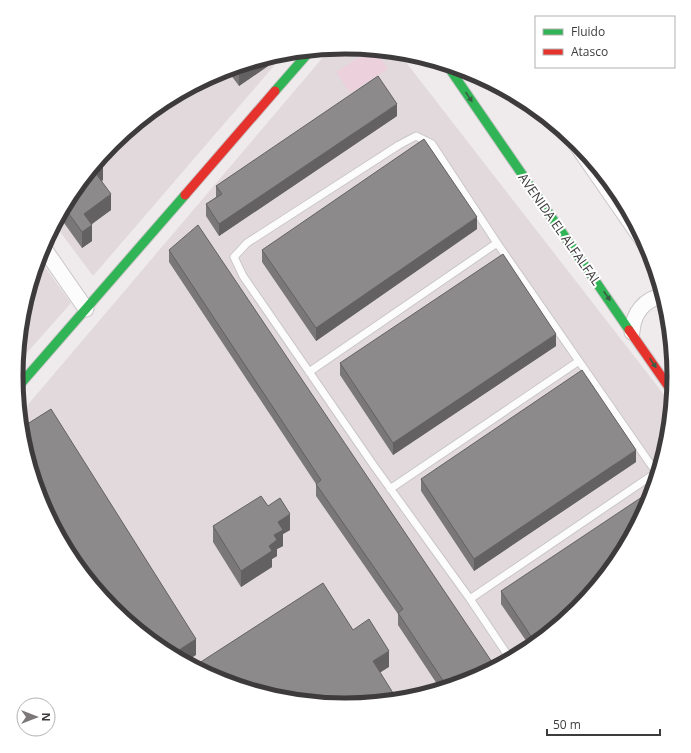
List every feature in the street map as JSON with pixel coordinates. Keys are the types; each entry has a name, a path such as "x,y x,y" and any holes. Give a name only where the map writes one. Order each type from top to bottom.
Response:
{"street":[{"path":"23,381 304,57"},
{"name":"AVENIDA EL ALFALFAL","path":"452,72 668,385"},
{"path":"600,178 625,214"},
{"path":"47,254 86,309"},
{"path":"632,332 632,324 635,315 640,308 646,302 658,297"}],"lane":[{"path":"508,655 470,599 390,489 309,372 243,276 234,258 247,243 399,145 416,136 432,144 497,243 654,469"},
{"path":"309,372 497,243"},
{"path":"390,489 580,361"},
{"path":"470,599 652,478"}],"shaded area":[{"path":"346,54 404,59 667,398 662,439 657,460 651,480 635,519 614,556 574,605 525,645 488,666 469,674 449,682 408,693 346,699 283,693 242,682 203,666 184,656 151,633 34,458 29,439 25,408 325,55"},
{"path":"363,55 379,56 388,69 350,93 336,72"},
{"path":"278,61 93,276 58,230 77,197 103,164 117,148 133,134 166,108 184,97 203,87 242,71"},
{"path":"43,265 71,303 24,356 29,314"}],"building":[{"path":"378,76 397,104 219,224 206,204 222,194 216,186"},
{"path":"424,139 477,217 316,328 262,250"},
{"path":"96,173 111,194 84,214 92,225 82,232 68,212 77,197"},
{"path":"198,225 493,663 445,683 398,613 403,609 316,484 321,480 169,250"},
{"path":"503,254 556,334 393,443 340,363"},
{"path":"582,370 636,450 474,559 421,479"},
{"path":"51,409 196,639 177,651 166,645 117,605 90,573 77,556 56,519 40,480 29,439 27,424"},
{"path":"645,495 625,538 601,573 574,605 533,639 501,591"},
{"path":"261,496 268,506 280,498 290,514 278,522 283,530 274,535 277,540 269,546 272,551 241,571 213,526"},
{"path":"323,583 353,630 369,619 389,651 373,661 394,695 346,699 283,693 242,682 198,664"}],"traffic: fast":[{"path":"275,91 305,57"},
{"path":"452,72 629,330"},
{"path":"23,381 185,195"}],"traffic: jam":[{"path":"185,195 275,91"},
{"path":"629,330 668,385"}]}
